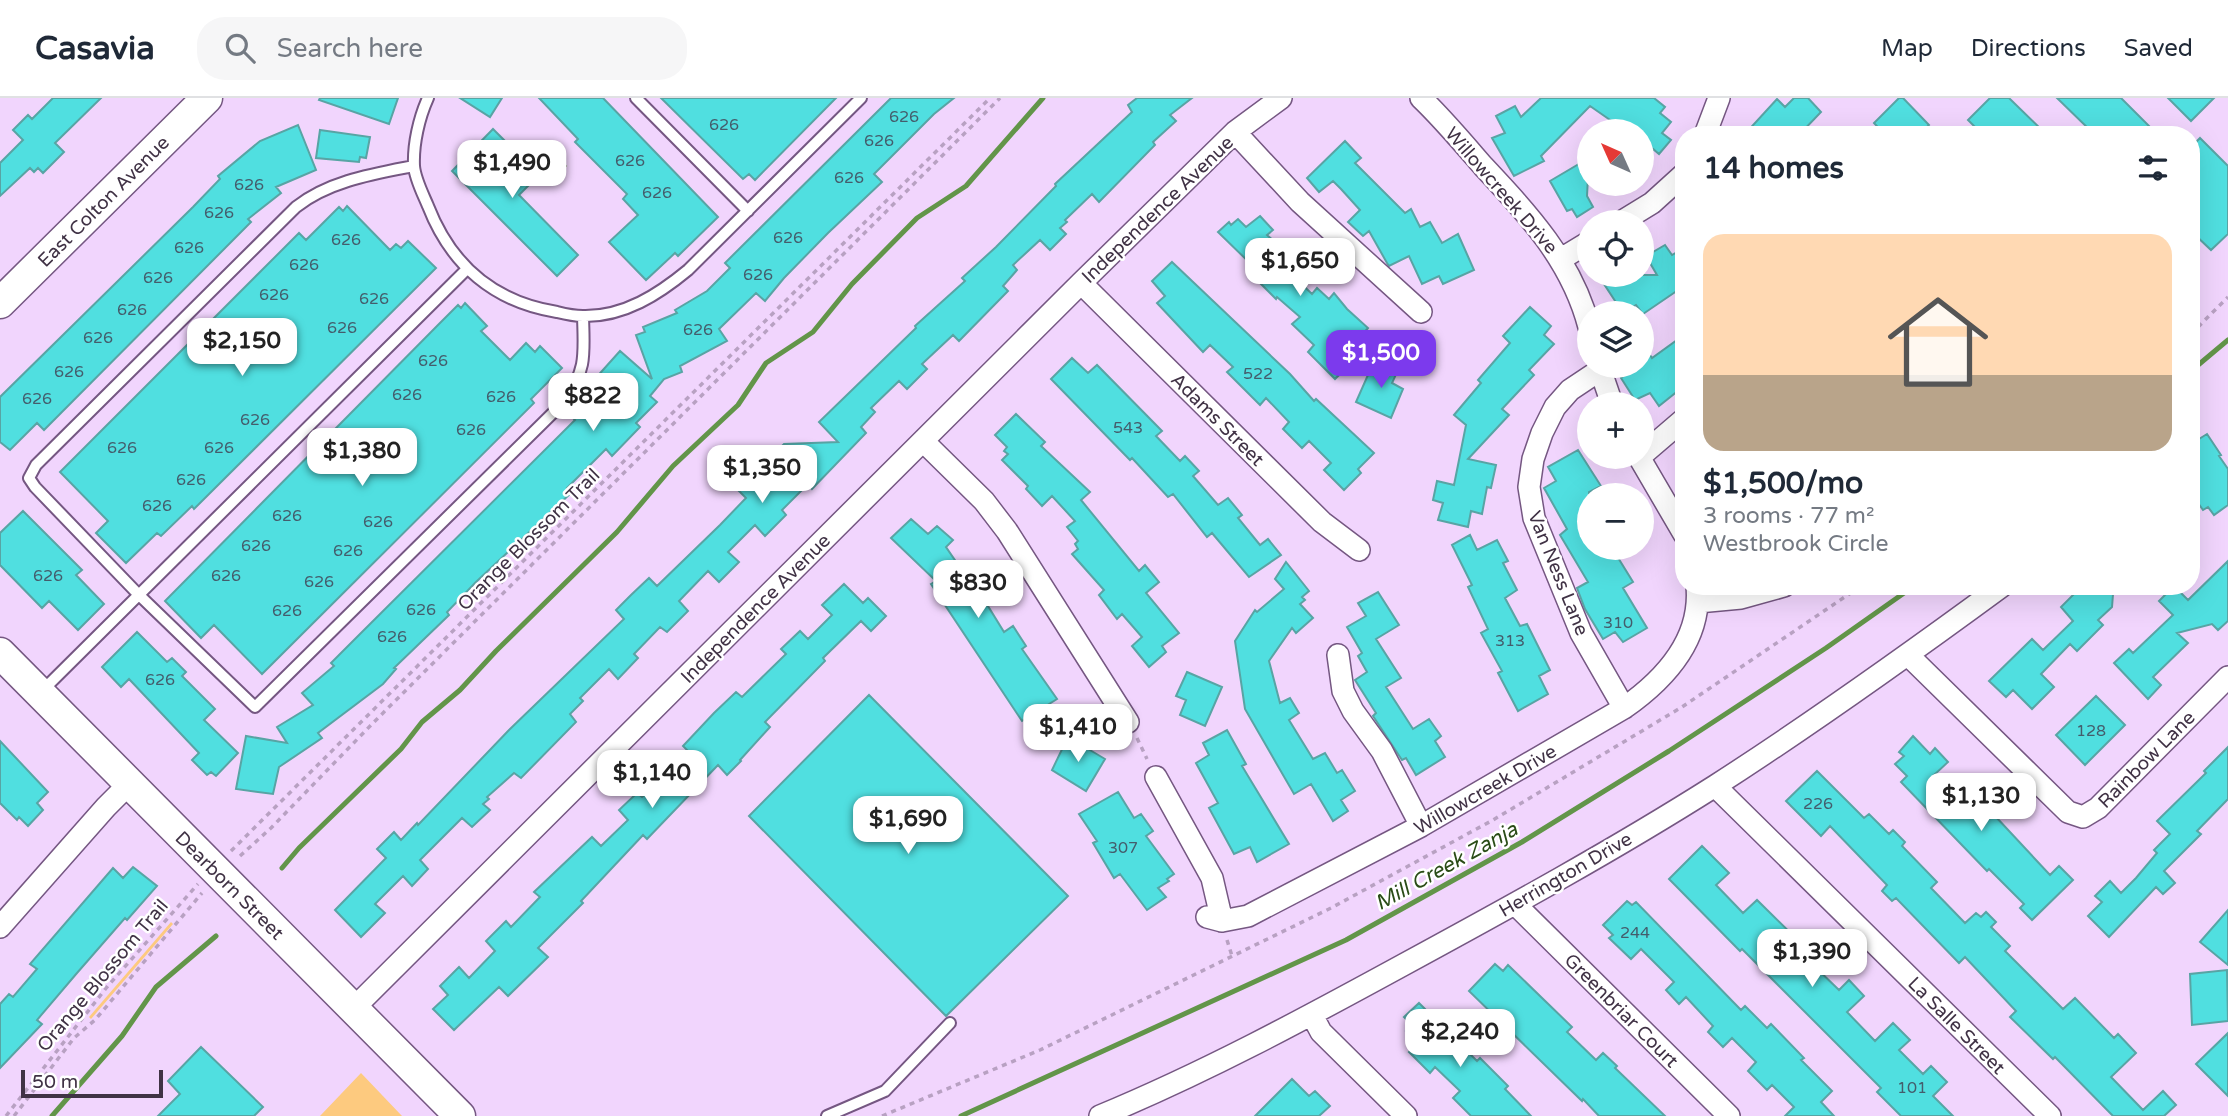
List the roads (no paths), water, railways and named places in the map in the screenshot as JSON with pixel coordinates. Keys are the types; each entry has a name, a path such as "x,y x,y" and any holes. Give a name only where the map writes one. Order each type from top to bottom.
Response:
{"street":[{"name":"East Colton Avenue","path":"0,303 207,98"},
{"name":"Independence Avenue","path":"354,1008 1081,283 1235,132 1281,98"},
{"path":"1708,126 1719,98"},
{"name":"Willowcreek Drive","path":"1433,101 1535,223 1561,259 1581,301"},
{"path":"1235,132 1300,202 1421,312"},
{"path":"1641,210 1675,182"},
{"path":"1561,259 1577,249"},
{"name":"Adams Street","path":"1081,283 1322,522 1359,550"},
{"name":"Van Ness Lane","path":"1586,378 1570,390 1555,407 1533,459 1529,487 1534,518 1577,622 1623,709"},
{"path":"1654,444 1675,426"},
{"path":"923,441 985,501 1007,531 1128,722"},
{"path":"1646,469 1675,518"},
{"name":"Willowcreek Drive","path":"1156,777 1212,878 1215,919 1248,916 1420,826 1623,709 1650,690 1672,666 1689,637 1698,595"},
{"path":"1709,595 1741,598 1752,595"},
{"name":"Herrington Drive","path":"1100,1116 1135,1109 1516,904 1715,786 1908,655 1990,595"},
{"name":"Dearborn Street","path":"0,653 460,1116"},
{"path":"1338,655 1343,691 1382,751 1420,826"},
{"name":"Rainbow Lane","path":"1908,655 2068,812 2083,817 2098,808 2228,677"},
{"path":"0,927 102,811 130,784"},
{"name":"La Salle Street","path":"1715,786 2050,1116"},
{"name":"Greenbriar Court","path":"1516,904 1729,1116"},
{"path":"1312,1015 1321,1032 1406,1116"}],"lane":[{"path":"428,98 417,135 414,166 433,219 449,246 467,269 486,286 541,310 583,317 634,306 661,292 688,270 860,98"},
{"path":"636,98 748,211"},
{"path":"414,166 329,187 313,194 296,207 36,465 29,478 138,594 255,707 565,401 578,382 584,362 583,317"},
{"path":"40,693 467,269"},
{"path":"827,1116 885,1091 950,1023"}],"waterway":[{"path":"282,868 299,848 401,749 422,722 460,690 617,532 673,466 738,405 766,363 813,332 852,284 917,218 966,186 1043,98"},
{"name":"Mill Creek Zanja","path":"2200,363 2228,340"},
{"name":"Mill Creek Zanja","path":"961,1116 1346,940 1522,842 1669,751 1901,595"},
{"path":"52,1116 122,1036 156,987 216,936"}]}
